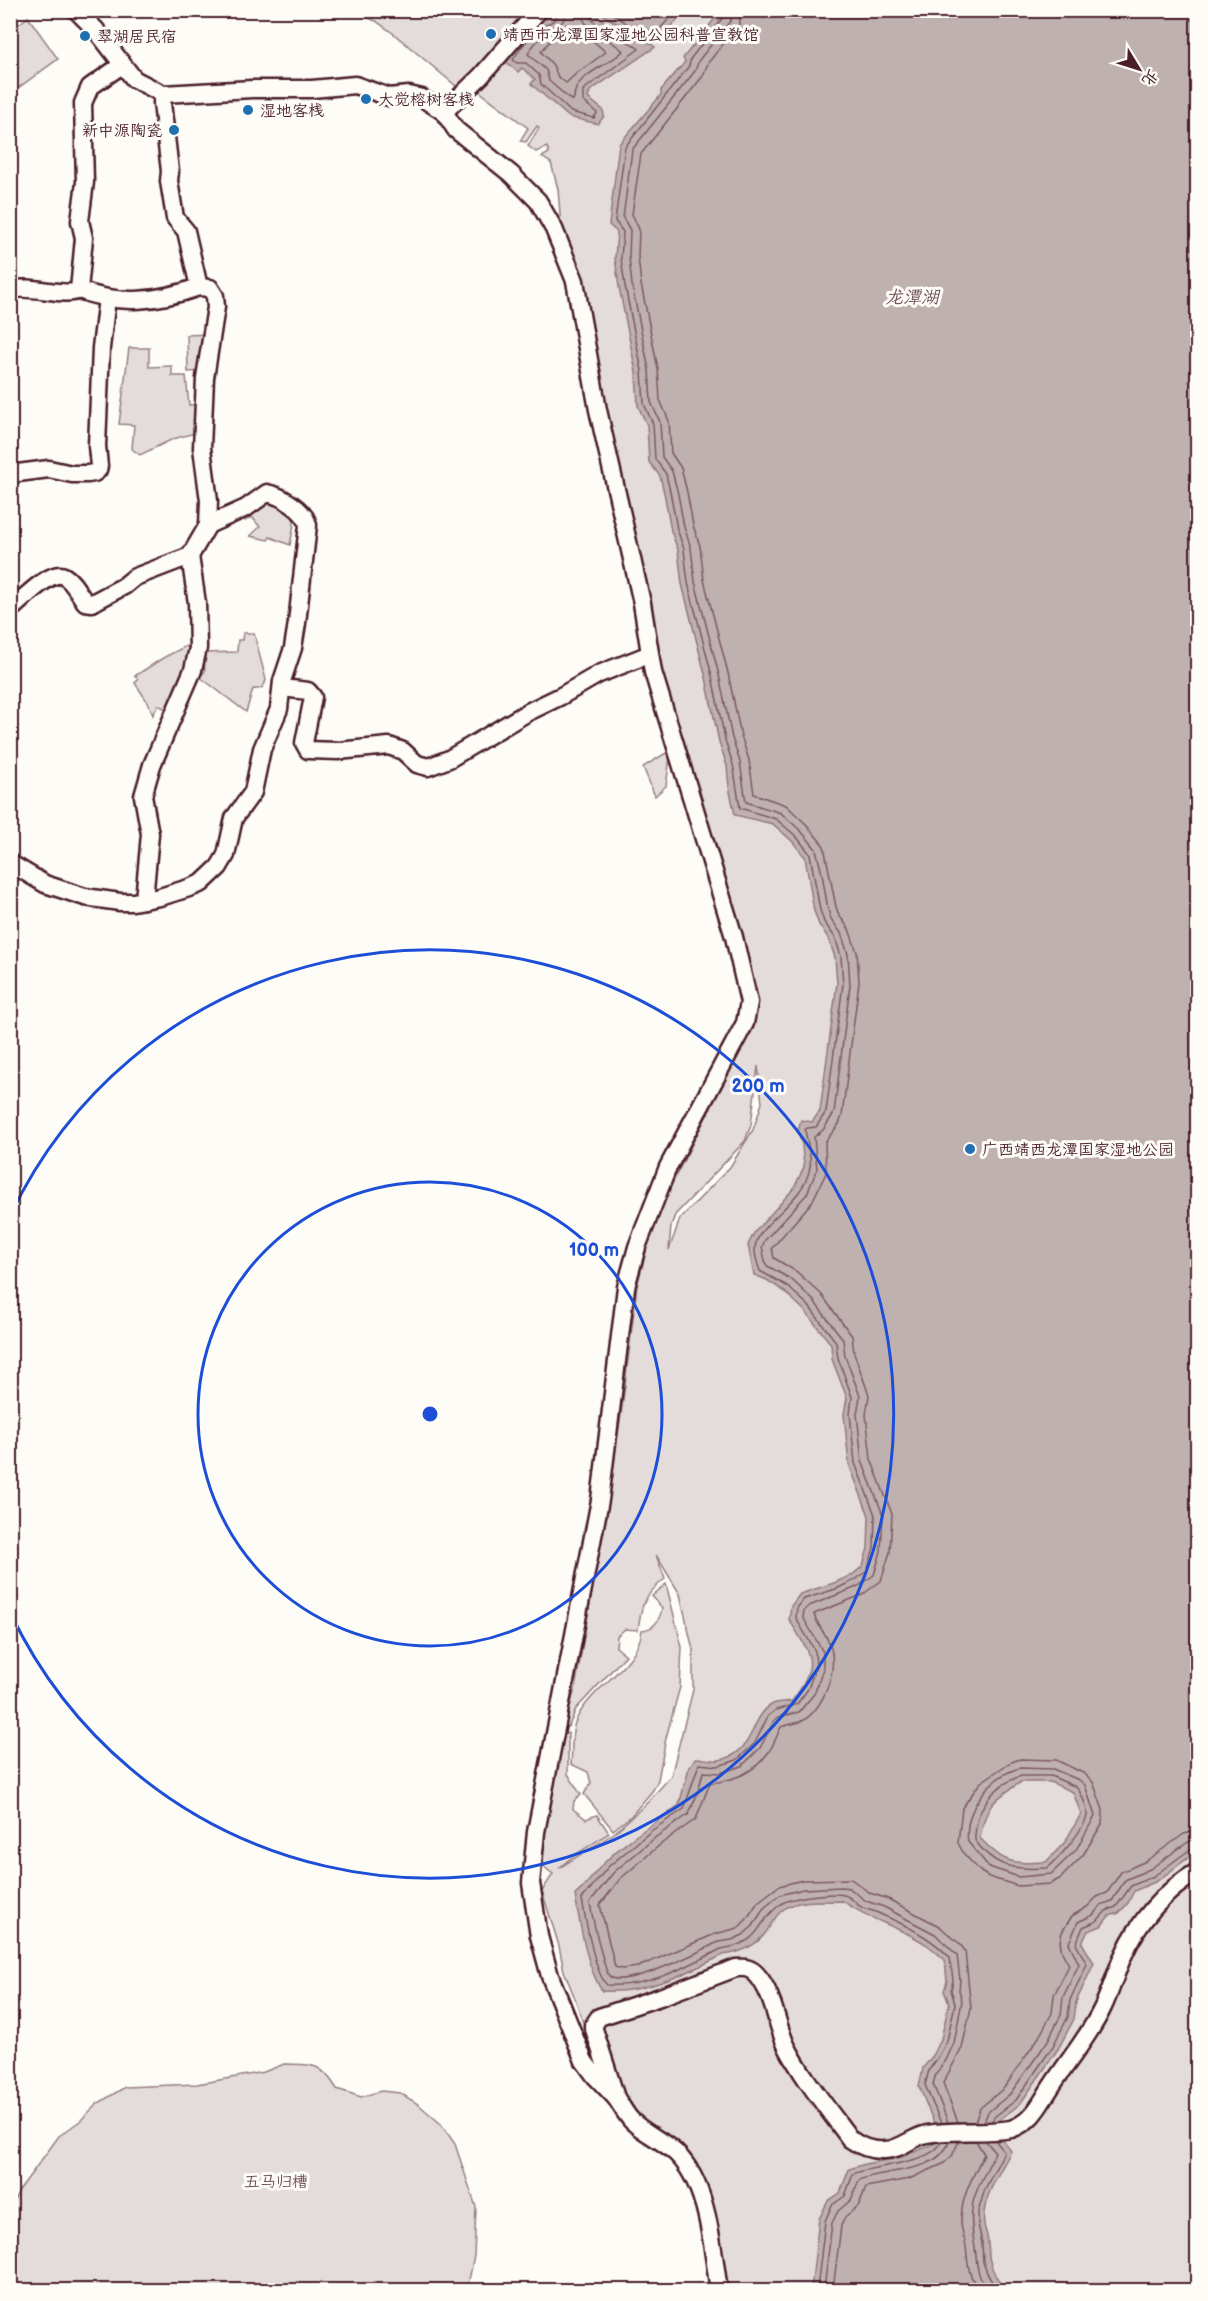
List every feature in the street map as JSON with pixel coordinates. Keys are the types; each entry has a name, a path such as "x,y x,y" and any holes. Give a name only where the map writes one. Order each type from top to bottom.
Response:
{"street":[{"path":"76,10 96,30 134,79 163,94 252,89 312,89 355,85 389,97 409,95 422,98 444,112 456,130 511,174 538,201 549,218 572,272 598,410 642,603 660,697 726,907 749,1002 745,1023 668,1167 637,1247 626,1287 600,1500 536,1832 531,1883 539,1936 550,1976 584,2061 616,2098 631,2121 676,2154 690,2169 709,2226 719,2290"},
{"path":"444,112 481,76 539,10"},
{"path":"80,291 84,238 80,221 85,175 83,103 90,87 122,65"},
{"path":"163,94 173,212 178,225 186,231 199,287"},
{"path":"10,290 24,288 69,293 80,291 107,298 148,300 168,297 199,287 213,290 216,308 205,378 202,448 209,501 208,525 190,556 197,603 198,648 193,670 152,765 143,796 150,834 144,900"},
{"path":"10,474 49,469 72,474 88,474 98,470 101,355 107,298"},
{"path":"10,863 45,884 85,897 110,902 133,902 192,887 210,876 222,862 228,848 234,818 253,792 262,749 279,709 297,623 307,521 292,506 277,496 267,493 246,508 208,525"},
{"path":"10,610 52,576 63,575 72,583 84,602 92,603 124,586 135,577 190,556"},
{"path":"282,688 308,692 313,696 304,743 308,750 338,751 389,746 403,751 417,764 428,766 449,759 528,712 599,674 650,654"},
{"path":"616,2098 593,2026 595,2020 744,1967 752,1970 763,1984 787,2047 800,2069 850,2139 863,2147 888,2150 917,2136 930,2133 1000,2131 1020,2126 1038,2110 1098,2017 1124,1953 1136,1932 1168,1891 1197,1871"}],"green space":[{"name":"龙潭湖","path":"350,11 1197,11 1197,2290 715,2290 701,2198 621,2092 587,2036 564,1971 559,1946 542,1891 553,1874 544,1867 540,1851 562,1735 568,1733 568,1774 581,1795 574,1801 573,1809 586,1819 597,1815 609,1833 559,1868 613,1834 648,1802 671,1776 693,1690 693,1650 680,1594 656,1555 665,1579 652,1590 645,1601 638,1630 625,1629 617,1636 616,1647 626,1655 576,1709 569,1726 564,1727 575,1689 612,1475 637,1286 648,1244 668,1191 752,1028 679,761 561,226 558,189 551,163 542,157 549,153 547,147 536,152 528,146 539,128 537,126 526,142 520,141 528,128 479,91 482,86 477,83 456,86 376,21","holes":["758,1066 762,1103 753,1130 730,1167 680,1219 669,1250 671,1226 675,1215 745,1141 751,1125"]},
{"path":"28,17 58,59 11,93 11,30"},
{"path":"208,334 203,371 188,372 187,335"},
{"path":"129,348 149,348 149,367 172,366 172,376 186,376 189,405 202,404 195,433 173,439 140,455 132,449 134,425 119,424"},
{"path":"267,499 292,515 294,526 290,545 270,537 268,540 250,536 260,527 252,517 245,521 238,512"},
{"path":"243,633 254,633 266,680 261,688 253,689 246,712 200,677 205,671 204,653 237,652 238,640 242,640"},
{"path":"186,646 189,647 182,680 170,711 158,705 153,715 149,704 135,683 138,679 135,676"},
{"path":"671,750 666,786 655,796 643,767"},
{"path":"666,1584 682,1647 680,1687 666,1738 658,1780 653,1790 631,1816 613,1830 584,1794 591,1783 588,1772 571,1764 573,1729 584,1707 632,1655 639,1643 642,1630 654,1626 658,1620 662,1608 652,1596"},
{"name":"五马归槽","path":"284,2064 309,2065 321,2069 337,2089 361,2097 381,2091 400,2093 418,2104 441,2124 455,2144 476,2207 474,2256 467,2290 11,2290 11,2206 20,2189 59,2136 80,2121 97,2104 125,2087 197,2084 264,2072"}],"water":[{"path":"554,11 592,11 624,35 649,42 655,47 590,91 588,98 603,110 604,116 598,124 569,117 531,84 535,79 522,68 518,72 506,62 506,59 540,18 547,19"},
{"path":"597,11 685,11 659,41 649,35 630,32"},
{"name":"龙潭湖","path":"721,11 1197,11 1197,1851 1157,1881 1134,1891 1128,1903 1119,1913 1109,1916 1101,1926 1088,1931 1082,1943 1094,1963 1076,2002 1074,2019 1058,2049 1020,2104 998,2121 997,2133 1011,2151 988,2195 984,2224 991,2265 1003,2290 811,2290 819,2219 828,2201 840,2193 849,2169 902,2157 934,2144 938,2133 919,2086 923,2068 934,2054 941,2039 949,2003 944,1991 947,1981 945,1960 917,1939 843,1901 812,1901 797,1903 784,1909 760,1940 745,1949 723,1955 679,1976 649,1986 602,1991 588,1957 575,1895 621,1847 679,1805 689,1768 695,1758 719,1760 731,1756 746,1743 765,1710 775,1703 792,1701 807,1678 809,1659 789,1619 791,1606 800,1594 852,1575 863,1566 868,1548 869,1516 849,1464 844,1414 847,1398 832,1359 831,1344 804,1310 784,1291 754,1275 748,1245 754,1233 794,1188 804,1167 798,1130 801,1120 812,1122 820,1111 837,983 835,958 829,939 819,925 814,911 805,857 792,841 773,824 735,815 727,766 719,742 706,678 682,584 678,550 671,531 660,476 649,462 647,425 638,406 636,372 619,287 615,258 617,232 609,225 619,144 661,95 661,90 685,62 683,58","holes":["1021,1782 1050,1782 1073,1792 1081,1814 1065,1842 1046,1862 1025,1863 1002,1858 980,1838 985,1818 992,1804"]}],"place":[{"name":"靖西市龙潭国家湿地公园科普宣教馆","path":"491,34"},
{"name":"翠湖居民宿","path":"85,36"},
{"name":"大觉榕树客栈","path":"366,99"},
{"name":"湿地客栈","path":"248,110"},
{"name":"新中源陶瓷","path":"174,130"},
{"name":"广西靖西龙潭国家湿地公园","path":"970,1149"}]}
